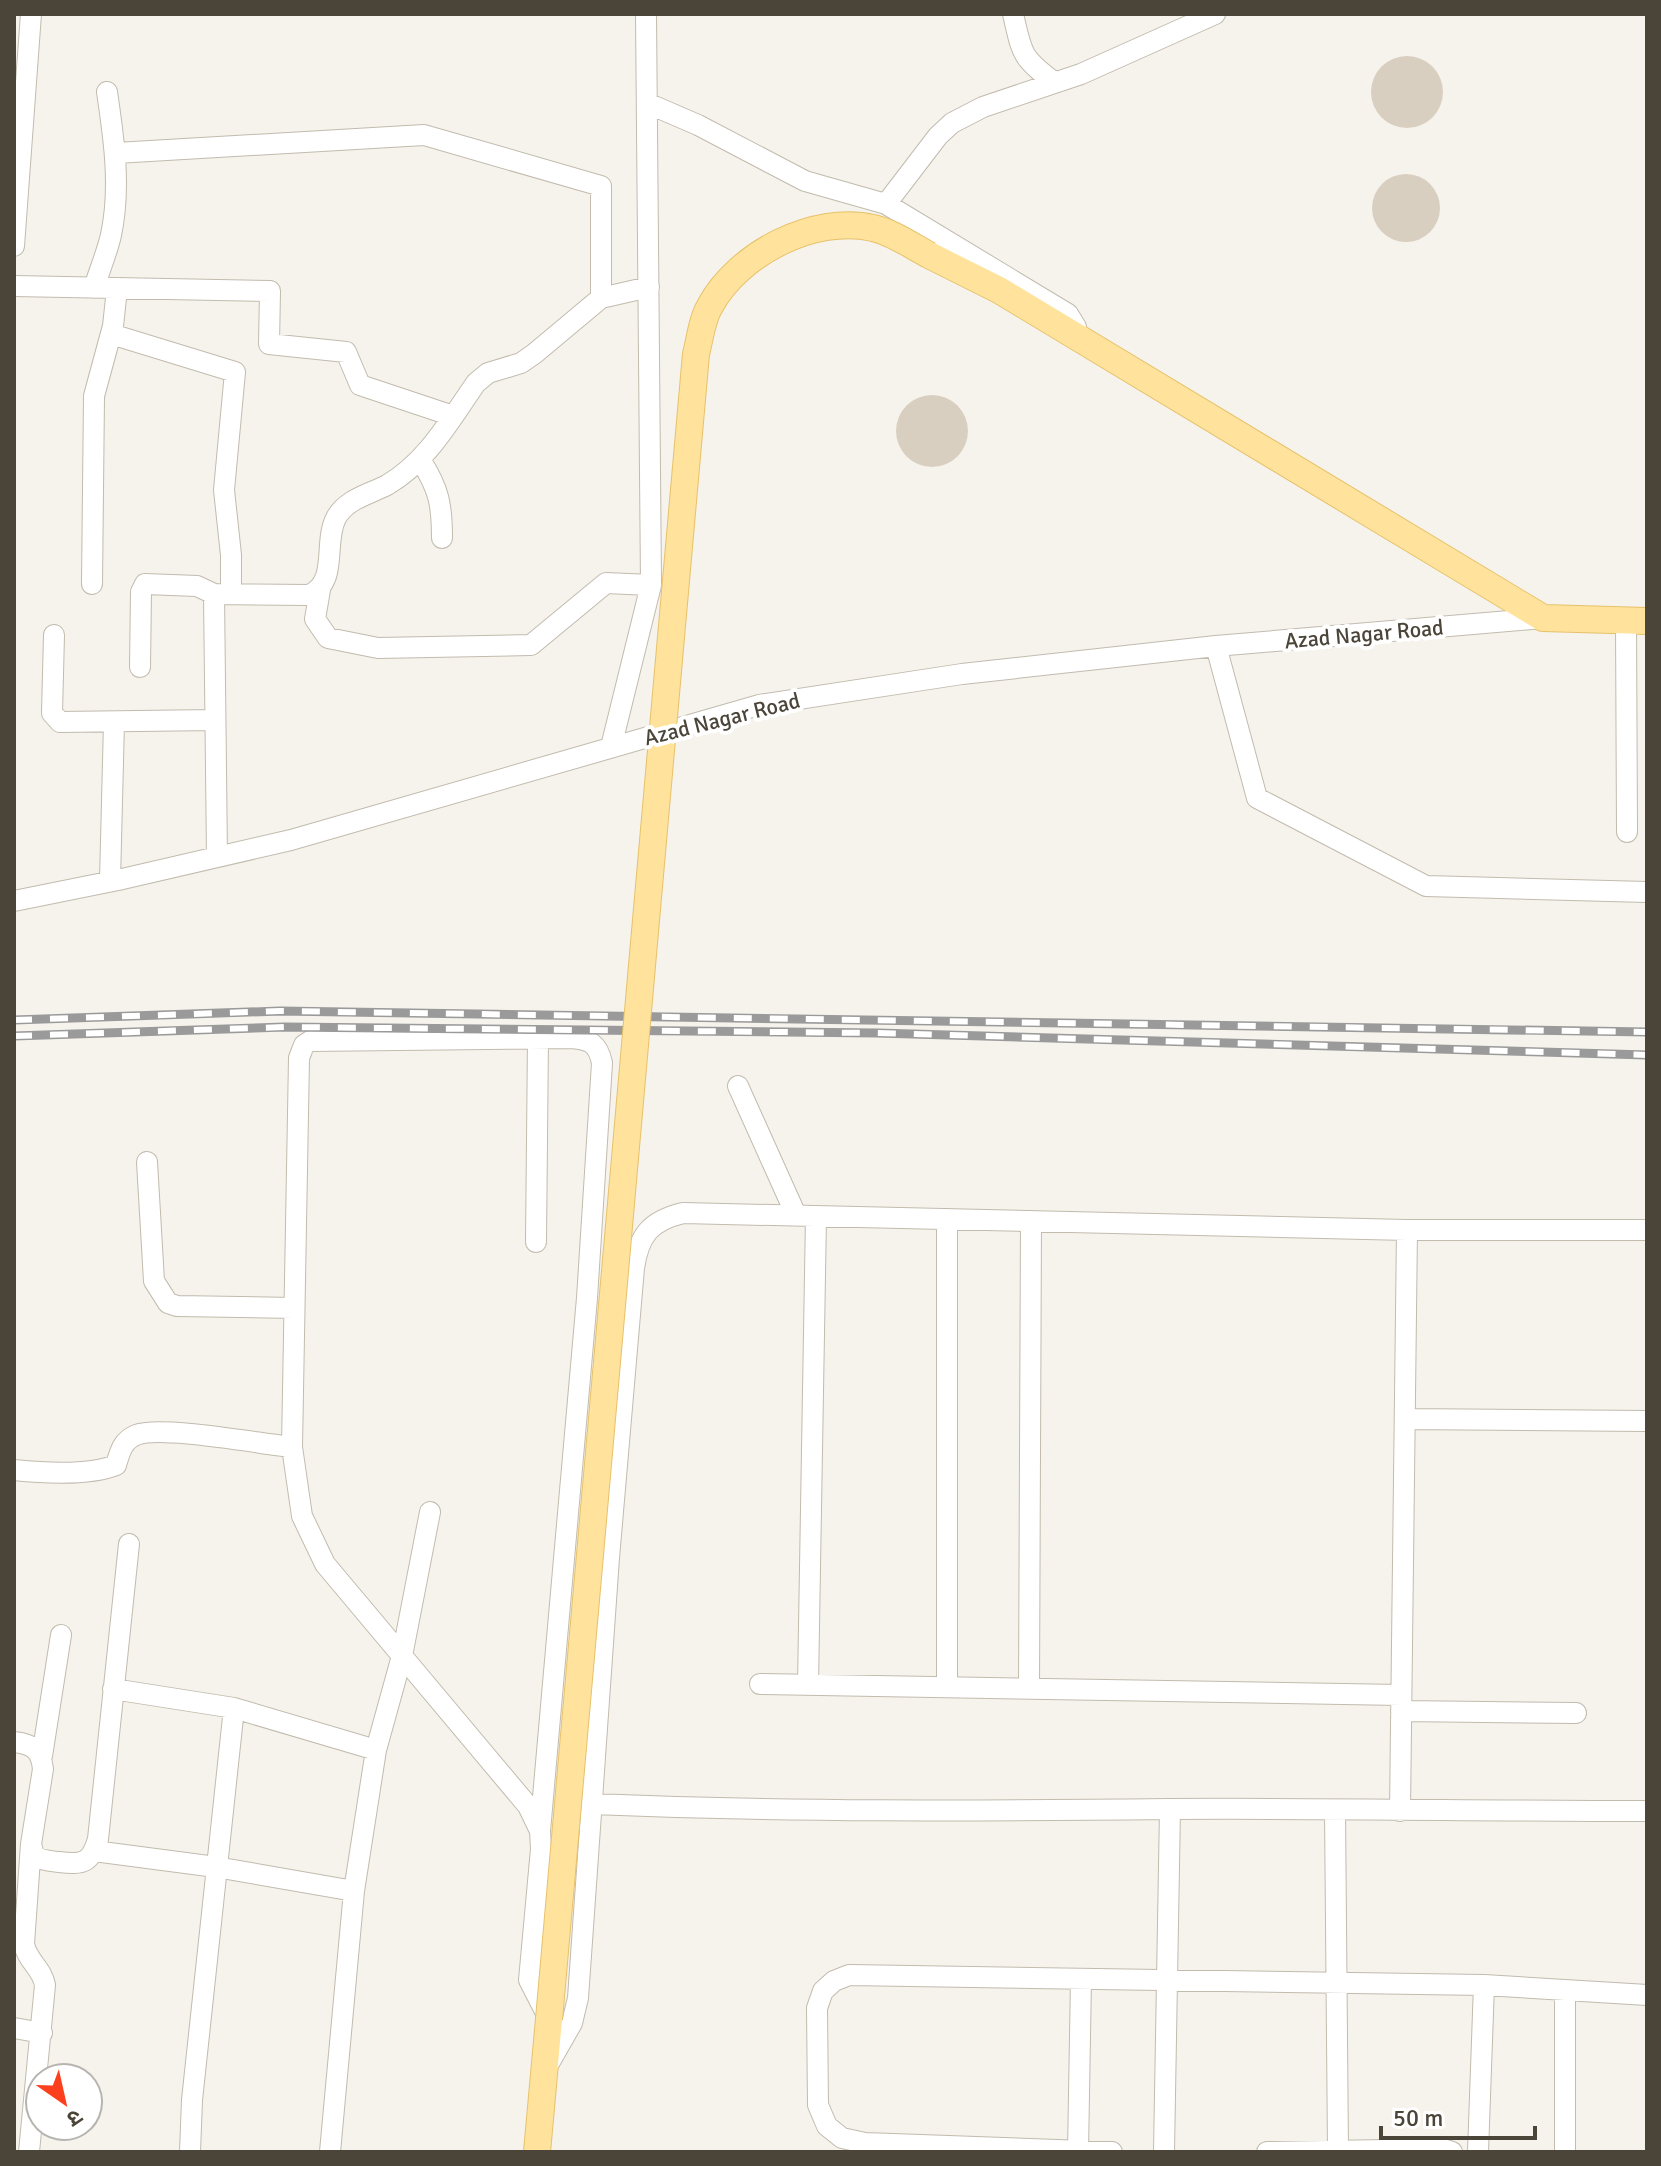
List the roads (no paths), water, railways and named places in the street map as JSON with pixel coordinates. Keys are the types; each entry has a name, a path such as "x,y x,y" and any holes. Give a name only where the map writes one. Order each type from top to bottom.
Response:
{"main road":[{"path":"537,2152 696,354 708,308 733,273 775,244 824,226 873,228 999,290 1543,618 1637,621"}],"street":[{"path":"14,246 31,14"},
{"path":"611,747 651,585 646,14"},
{"path":"1013,14 1024,57 1031,66 1054,82"},
{"path":"886,204 938,136 952,123 983,107 1081,74 1215,14"},
{"path":"94,288 111,234 116,153 107,92"},
{"path":"647,103 698,125 805,181 886,204 1068,314 1076,327 1073,335"},
{"path":"116,153 424,135 601,186 601,298"},
{"path":"14,286 270,291 269,344 346,352 360,385 453,416"},
{"path":"649,287 601,298 521,363 488,373 476,383 421,461 387,485 357,498 337,516 315,619 328,638 378,648 531,645 606,583 651,585"},
{"path":"92,584 94,396 111,334 117,289"},
{"path":"111,334 235,372 224,490 231,555 222,594 215,720 217,857"},
{"path":"421,461 435,483 440,498 442,538"},
{"path":"140,667 142,587 147,583 184,584 222,594 309,595 320,590"},
{"name":"Azad Nagar Road","path":"14,901 291,840 759,705 962,674 1216,646 1543,618"},
{"path":"1627,832 1637,621"},
{"path":"54,635 52,706 55,719 69,723 215,720"},
{"path":"1216,646 1257,798 1426,886 1647,892"},
{"path":"110,881 114,722"},
{"path":"536,1242 538,1038"},
{"path":"540,1831 528,1806 325,1564 302,1516 292,1447 299,1058 304,1045 318,1040 585,1039 596,1045 602,1063 587,1298 529,1980 549,2019"},
{"path":"738,1086 806,1216 808,1685"},
{"path":"147,1162 154,1281 168,1303 177,1306 294,1308"},
{"path":"544,2072 572,2023 576,2010 610,1543 637,1248 648,1230 662,1218 683,1213 1407,1230 1647,1230"},
{"path":"947,1219 947,1687"},
{"path":"1029,1688 1031,1221"},
{"path":"1400,1811 1407,1230"},
{"path":"1405,1419 1647,1421"},
{"path":"14,1470 104,1470 116,1465 122,1445 137,1435 159,1431 292,1447"},
{"path":"330,2152 354,1891 376,1750 402,1656 430,1512"},
{"path":"31,1844 34,1856 43,1861 78,1864 89,1859 94,1851 129,1544"},
{"path":"29,2152 45,1985 43,1974 26,1955 24,1944 31,1844 61,1635"},
{"path":"760,1684 1029,1688 1576,1713"},
{"path":"113,1689 234,1708 376,1750"},
{"path":"190,2152 192,2100 234,1708"},
{"path":"14,1742 35,1748 42,1756"},
{"path":"593,1804 706,1809 1033,1812 1170,1809 1647,1811"},
{"path":"1164,2152 1170,1809"},
{"path":"1335,1810 1338,2151"},
{"path":"94,1851 216,1867 354,1891"},
{"path":"1112,2152 865,2143 842,2138 827,2126 818,2105 817,2008 823,1991 834,1981 849,1975 1484,1985 1647,1995"},
{"path":"1078,2151 1081,1979"},
{"path":"1478,2152 1484,1985"},
{"path":"1565,1990 1565,2152"},
{"path":"14,2028 42,2033"},
{"path":"1267,2152 1443,2149 1452,2152"}],"railway":[{"path":"14,1020 280,1011 1647,1032"},
{"path":"14,1036 285,1027 877,1033 1647,1055"}]}
